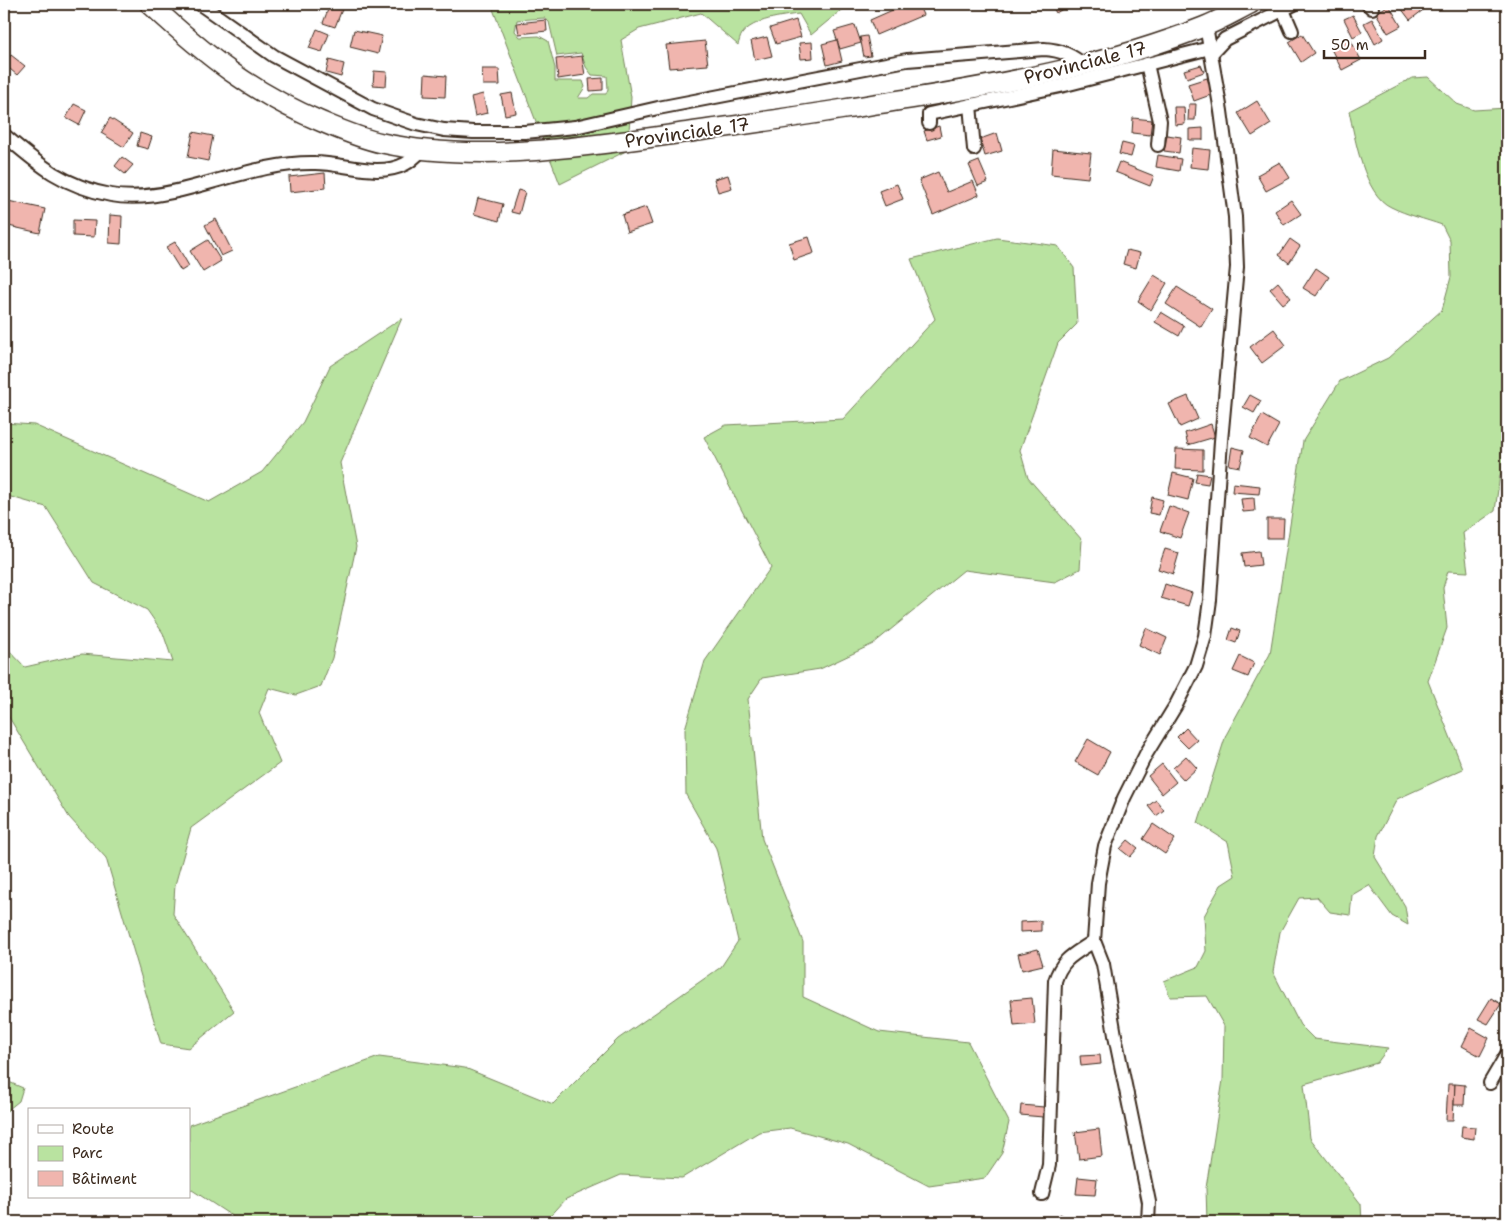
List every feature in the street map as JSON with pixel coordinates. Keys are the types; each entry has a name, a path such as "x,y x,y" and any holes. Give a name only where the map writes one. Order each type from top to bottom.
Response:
{"main road":[{"name":"Provinciale 17","path":"150,4 213,59 262,93 303,114 381,143 422,150 464,152 551,149 627,140 753,123 964,90 1085,66 1142,50 1206,26 1250,4"}],"street":[{"path":"200,4 274,56 373,109 416,124 444,130 525,132 576,127 677,104 907,60 1044,49 1058,50 1072,56 1085,66"},
{"path":"930,123 929,114 1210,51 1225,39 1288,7 1292,31"},
{"path":"1148,1222 1149,1202 1116,1041 1103,964 1094,941 1098,883 1105,846 1124,798 1146,754 1176,705 1196,666 1205,636 1210,600 1222,432 1238,267 1235,217 1221,111 1206,26"},
{"path":"1147,64 1160,121 1158,145"},
{"path":"970,105 974,149"},
{"path":"4,135 41,167 75,186 126,197 165,194 257,171 299,164 332,164 381,170 393,169 406,164 422,150"},
{"path":"1042,1194 1049,1165 1055,981 1058,969 1068,958 1094,941"},
{"path":"1490,1083 1507,1054"}],"green space":[{"path":"491,4 855,4 840,11 811,35 799,14 777,17 747,29 742,34 738,45 701,13 639,29 621,40 631,97 628,150 560,184","holes":["545,18 549,22 557,56 581,53 586,67 592,75 607,76 608,89 606,94 593,94 588,98 578,98 585,87 583,81 555,81 555,68 548,41 539,36 520,37 515,31 517,20"]},
{"path":"1428,77 1457,104 1474,110 1507,108 1507,467 1500,475 1495,511 1463,533 1468,572 1448,571 1443,588 1447,628 1428,681 1463,769 1397,799 1378,836 1375,857 1405,906 1408,925 1392,916 1369,885 1352,895 1350,915 1330,912 1317,897 1299,898 1280,932 1273,972 1300,1025 1314,1039 1388,1048 1377,1063 1304,1084 1310,1138 1361,1204 1362,1222 1207,1222 1206,1188 1223,1080 1224,1026 1207,996 1170,997 1164,981 1198,967 1206,951 1204,916 1221,885 1235,876 1228,842 1198,823 1226,735 1270,654 1303,441 1340,381 1388,358 1442,310 1451,277 1450,241 1442,225 1391,207 1382,201 1374,191 1362,165 1349,111 1412,78"},
{"path":"997,238 1058,246 1074,268 1077,324 1058,343 1020,450 1028,478 1082,540 1080,569 1055,582 964,570 873,644 820,669 762,678 748,699 762,839 803,942 803,997 879,1032 968,1042 1009,1122 1002,1153 985,1178 929,1186 848,1144 790,1128 759,1132 682,1178 621,1175 566,1199 545,1222 241,1222 190,1189 190,1125 379,1057 465,1068 553,1104 618,1039 721,967 738,941 716,848 686,795 685,729 705,661 771,567 704,437 726,425 843,419 935,319 911,259"},
{"path":"402,318 340,463 356,547 332,658 321,686 296,695 269,688 259,713 280,763 191,828 175,885 173,914 234,1011 189,1048 161,1044 106,858 69,817 4,709 4,645 25,667 82,654 173,662 163,633 147,610 94,583 46,507 4,495 4,423 34,425 209,502 262,472 303,422 330,366"},
{"path":"4,1080 23,1088 19,1101 4,1113"}],"building":[{"path":"330,4 343,7 335,27 323,23"},
{"path":"906,4 918,4 923,15 876,35 870,20"},
{"path":"1051,4 1071,4 1056,13"},
{"path":"1398,4 1431,4 1410,20"},
{"path":"1389,5 1401,26 1388,33 1376,13"},
{"path":"1353,15 1362,32 1353,37 1344,19"},
{"path":"1372,19 1383,39 1375,44 1364,23"},
{"path":"546,20 547,31 519,34 517,23"},
{"path":"796,20 801,37 776,44 770,28"},
{"path":"855,25 861,43 840,49 834,31"},
{"path":"317,29 329,34 322,52 309,48"},
{"path":"354,30 382,36 378,54 350,47"},
{"path":"1302,34 1314,53 1301,62 1289,42"},
{"path":"867,36 871,56 864,57 860,37"},
{"path":"767,37 772,56 755,60 751,41"},
{"path":"1349,37 1361,60 1342,70 1330,47"},
{"path":"837,40 842,61 827,65 822,44"},
{"path":"705,41 708,65 669,68 666,45"},
{"path":"812,42 813,58 801,59 799,43"},
{"path":"11,55 25,66 17,75 4,64"},
{"path":"582,56 585,75 558,79 556,59"},
{"path":"329,60 344,64 341,77 326,73"},
{"path":"1201,65 1204,72 1187,78 1184,70"},
{"path":"482,69 499,69 500,85 483,85"},
{"path":"374,71 387,72 386,86 373,85"},
{"path":"425,74 446,76 445,97 424,96"},
{"path":"603,78 603,90 590,91 589,79"},
{"path":"1207,78 1213,94 1194,101 1188,84"},
{"path":"512,93 516,113 505,115 501,95"},
{"path":"483,94 487,113 475,116 471,97"},
{"path":"1257,101 1271,124 1252,136 1238,113"},
{"path":"74,104 86,110 79,125 66,118"},
{"path":"1189,104 1196,104 1195,120 1188,120"},
{"path":"1174,107 1184,107 1185,124 1175,125"},
{"path":"110,118 133,133 124,147 101,133"},
{"path":"1133,118 1152,120 1150,135 1132,133"},
{"path":"939,126 941,136 927,140 924,131"},
{"path":"1203,128 1203,140 1189,140 1189,129"},
{"path":"193,132 213,136 208,161 188,157"},
{"path":"140,133 152,137 148,149 137,146"},
{"path":"997,133 1002,151 985,156 980,139"},
{"path":"1167,135 1181,137 1179,153 1164,151"},
{"path":"1122,143 1134,146 1131,157 1119,154"},
{"path":"1192,148 1210,150 1208,169 1190,167"},
{"path":"1053,149 1091,153 1088,178 1051,174"},
{"path":"1158,155 1181,159 1179,171 1156,167"},
{"path":"122,157 133,165 125,174 115,166"},
{"path":"979,161 988,182 978,186 969,165"},
{"path":"1119,162 1154,176 1150,186 1115,172"},
{"path":"1280,162 1290,178 1266,191 1257,175"},
{"path":"938,172 947,192 973,181 979,195 933,215 919,180"},
{"path":"325,173 326,188 290,192 289,177"},
{"path":"728,175 732,188 718,192 714,179"},
{"path":"897,184 903,199 885,206 879,191"},
{"path":"518,190 525,192 519,214 511,212"},
{"path":"478,198 503,204 499,221 474,214"},
{"path":"1291,200 1301,214 1284,225 1275,211"},
{"path":"8,201 45,209 40,233 4,225"},
{"path":"646,207 652,224 627,232 622,215"},
{"path":"110,215 122,216 121,244 109,243"},
{"path":"216,219 232,251 221,256 205,225"},
{"path":"73,220 95,221 94,237 73,236"},
{"path":"809,237 814,253 794,260 789,243"},
{"path":"1290,239 1300,246 1289,263 1279,255"},
{"path":"208,240 221,261 203,272 190,251"},
{"path":"175,242 189,266 181,271 166,247"},
{"path":"1127,250 1140,253 1136,268 1123,264"},
{"path":"1316,268 1329,277 1316,296 1303,288"},
{"path":"1154,275 1167,283 1151,310 1138,301"},
{"path":"1278,282 1291,298 1283,304 1270,289"},
{"path":"1177,287 1212,309 1201,327 1166,304"},
{"path":"1161,312 1184,326 1179,336 1155,322"},
{"path":"1274,329 1286,345 1262,363 1250,347"},
{"path":"1250,395 1261,401 1254,413 1243,407"},
{"path":"1188,396 1198,419 1180,427 1169,404"},
{"path":"1262,415 1279,425 1267,447 1250,438"},
{"path":"1211,424 1215,437 1188,445 1185,433"},
{"path":"1232,447 1244,450 1240,467 1229,465"},
{"path":"1176,449 1203,450 1203,470 1175,469"},
{"path":"1173,473 1193,478 1188,500 1168,495"},
{"path":"1197,473 1210,475 1208,484 1195,482"},
{"path":"1233,483 1260,486 1259,494 1232,492"},
{"path":"1152,497 1163,500 1159,515 1149,513"},
{"path":"1254,498 1255,511 1243,512 1241,499"},
{"path":"1169,506 1189,513 1180,538 1160,531"},
{"path":"1267,519 1284,519 1283,538 1267,538"},
{"path":"1165,549 1179,553 1173,574 1158,569"},
{"path":"1259,551 1261,565 1244,567 1242,553"},
{"path":"1165,584 1192,593 1188,606 1161,598"},
{"path":"1146,628 1167,638 1160,655 1139,645"},
{"path":"1232,628 1240,631 1236,643 1228,640"},
{"path":"1240,656 1254,663 1248,677 1233,671"},
{"path":"1186,728 1197,740 1188,748 1177,737"},
{"path":"1088,739 1110,752 1098,775 1075,762"},
{"path":"1186,756 1197,768 1184,780 1173,768"},
{"path":"1162,764 1176,782 1162,794 1148,776"},
{"path":"1156,800 1164,810 1156,816 1148,806"},
{"path":"1153,824 1175,839 1165,854 1143,839"},
{"path":"1128,840 1138,848 1130,857 1120,849"},
{"path":"1041,921 1041,931 1020,932 1020,922"},
{"path":"1038,949 1043,965 1022,970 1018,954"},
{"path":"1032,998 1035,1024 1014,1026 1011,1000"},
{"path":"1491,998 1501,1004 1488,1024 1478,1019"},
{"path":"1471,1028 1489,1038 1480,1056 1462,1046"},
{"path":"1100,1055 1101,1064 1081,1066 1080,1056"},
{"path":"1448,1084 1455,1084 1453,1120 1446,1120"},
{"path":"1455,1084 1465,1085 1464,1105 1454,1105"},
{"path":"1021,1105 1044,1107 1043,1117 1020,1115"},
{"path":"1462,1126 1475,1127 1474,1139 1461,1137"},
{"path":"1099,1129 1102,1156 1079,1159 1075,1132"},
{"path":"1078,1177 1097,1179 1095,1195 1076,1194"},
{"path":"1060,1214 1074,1221 1074,1222 1056,1222"}]}
